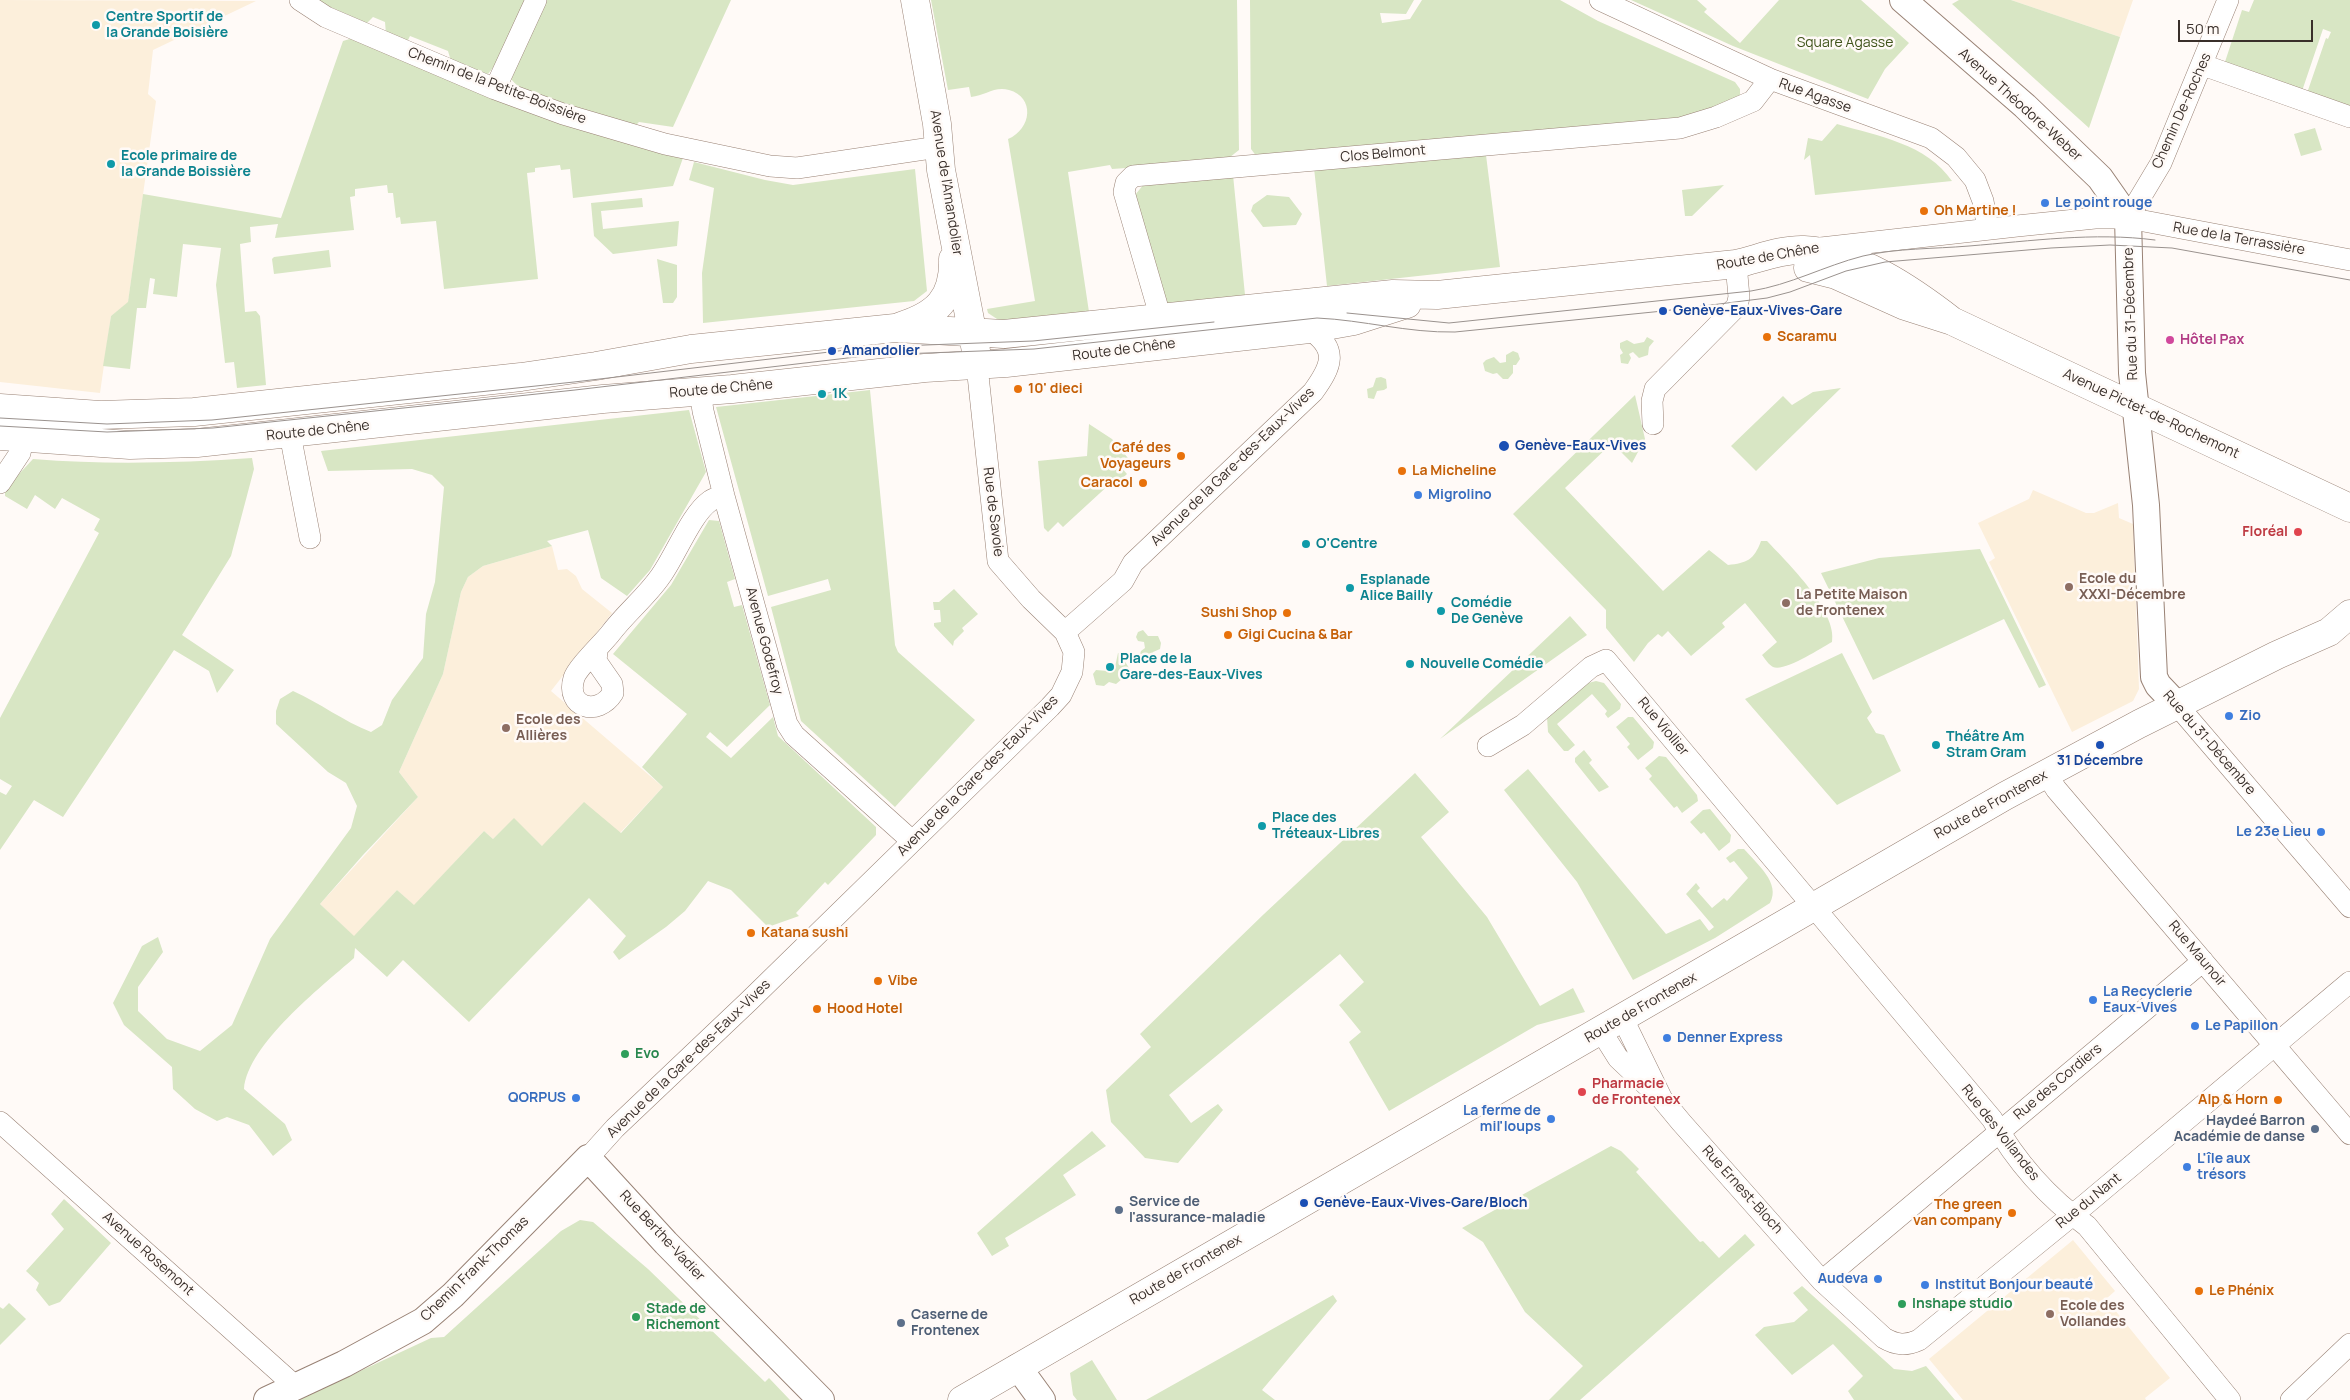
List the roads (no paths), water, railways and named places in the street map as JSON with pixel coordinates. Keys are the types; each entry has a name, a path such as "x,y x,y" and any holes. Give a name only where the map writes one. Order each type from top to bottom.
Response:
{"main road":[{"name":"Avenue de l'Amandolier","path":"915,0 952,229 973,334 976,366"},
{"path":"895,328 928,316 939,308 945,298 950,285 953,263 952,229"},
{"name":"Route de Chêne","path":"0,408 100,415 194,412 521,377 677,351 895,328 916,328 973,334 1004,334 1393,294 1438,295 1736,264 1782,252 1804,250"},
{"name":"Avenue Pictet-de-Rochemont","path":"1804,250 1834,255 1864,266 1917,294 1952,321"},
{"name":"Avenue Pictet-de-Rochemont","path":"1736,264 1786,266 1823,272 1896,302 1952,321 2350,508"},
{"name":"Route de Chêne","path":"12,438 161,445 290,434 603,399 925,368 976,366 1309,329 1354,321 1438,295"},
{"name":"Route de Frontenex","path":"962,1400 2046,773 2277,654 2339,632 2350,614"}],"street":[{"name":"Chemin de la Petite-Boissière","path":"300,0 326,17 495,89 563,114 666,144 770,166 812,167 938,147"},
{"path":"495,89 536,0"},
{"name":"Rue Agasse","path":"1600,0 1770,79 1931,138 1956,157 1975,180 1983,201 1988,229"},
{"name":"Avenue Théodore-Weber","path":"1903,0 2025,106 2100,178 2128,218"},
{"name":"Chemin De-Roches","path":"2128,218 2162,163 2228,0"},
{"path":"2203,65 2350,117"},
{"name":"Clos Belmont","path":"1160,319 1124,192 1126,183 1134,176 1680,128 1716,117 1753,101 1770,79"},
{"name":"Route de Chêne","path":"1804,250 2095,218 2128,218"},
{"name":"Rue de la Terrassière","path":"2128,218 2350,260"},
{"name":"Rue du 31-Décembre","path":"2128,218 2132,373 2146,505 2154,677 2158,685 2350,907"},
{"path":"1653,424 1652,401 1655,389 1737,306 1739,297 1736,264"},
{"name":"Avenue de la Gare-des-Eaux-Vives","path":"588,1158 615,1128 1061,695 1072,672 1074,661 1070,642 1065,632 1124,581 1133,563 1313,392 1324,377 1330,358 1325,342 1309,329"},
{"name":"Rue de Savoie","path":"976,366 998,561 1031,599 1065,632"},
{"name":"Avenue Godefroy","path":"700,391 703,411 724,496 787,724 794,735 912,841"},
{"path":"290,434 310,538"},
{"path":"0,483 20,453 12,438"},
{"path":"597,651 624,616 660,578 698,513 710,501 724,496"},
{"name":"Rue Viollier","path":"1488,746 1523,725 1591,667 1606,660 1813,908"},
{"name":"Rue Maunoir","path":"2046,773 2056,790 2350,1134"},
{"name":"Rue des Vollandes","path":"1813,908 1992,1119 2014,1155 2058,1205 2087,1226 2230,1400"},
{"name":"Rue des Cordiers","path":"1822,1281 2203,962"},
{"name":"Rue du Nant","path":"1822,1281 1884,1338 1893,1343 1911,1344 1919,1340 2350,982"},
{"name":"Rue Ernest-Bloch","path":"1612,1025 1662,1099 1822,1281"},
{"name":"Avenue Rosemont","path":"0,1122 295,1386"},
{"name":"Chemin Frank-Thomas","path":"267,1400 344,1364 423,1321 453,1295 588,1158"},
{"name":"Rue Berthe-Vadier","path":"588,1158 666,1243 822,1400"},
{"path":"2290,1400 2350,1344"},
{"path":"1018,1367 1042,1400"}],"tram line":[{"path":"1347,313 1449,323 1751,291 1793,280 1863,256 1889,251 2086,237 2155,240"},
{"path":"0,426 107,432 213,428 575,390 873,355 1034,349 1317,318 1420,331 1455,332 1663,311 1767,298 1790,292 1846,271 1885,262 2051,248 2110,245 2172,248 2350,280"},
{"path":"0,418 107,424 212,420 574,382 872,347 1033,341 1214,322"}],"place":[{"name":"Centre Sportif de la Grande Boisière","path":"96,25"},
{"name":"Ecole primaire de la Grande Boissière","path":"111,164"},
{"name":"Le point rouge","path":"2045,203"},
{"name":"Oh Martine !","path":"1924,211"},
{"name":"Genève-Eaux-Vives-Gare","path":"1663,311"},
{"name":"Scaramu","path":"1767,337"},
{"name":"Hôtel Pax","path":"2170,340"},
{"name":"Amandolier","path":"832,351"},
{"name":"10' dieci","path":"1018,389"},
{"name":"1K","path":"822,394"},
{"name":"Genève-Eaux-Vives","path":"1504,446"},
{"name":"Café des Voyageurs","path":"1181,456"},
{"name":"La Micheline","path":"1402,471"},
{"name":"Caracol","path":"1143,483"},
{"name":"Migrolino","path":"1418,495"},
{"name":"Floréal","path":"2298,532"},
{"name":"O'Centre","path":"1306,544"},
{"name":"Ecole du XXXI-Décembre","path":"2069,587"},
{"name":"Esplanade Alice Bailly","path":"1350,588"},
{"name":"La Petite Maison de Frontenex","path":"1786,603"},
{"name":"Comédie De Genève","path":"1441,611"},
{"name":"Sushi Shop","path":"1287,613"},
{"name":"Gigi Cucina & Bar","path":"1228,635"},
{"name":"Nouvelle Comédie","path":"1410,664"},
{"name":"Place de la Gare-des-Eaux-Vives","path":"1110,667"},
{"name":"Zio","path":"2229,716"},
{"name":"Ecole des Allières","path":"506,728"},
{"name":"Théâtre Am Stram Gram","path":"1936,745"},
{"name":"31 Décembre","path":"2100,745"},
{"name":"Place des Tréteaux-Libres","path":"1262,826"},
{"name":"Le 23e Lieu","path":"2321,832"},
{"name":"Katana sushi","path":"751,933"},
{"name":"Vibe","path":"878,981"},
{"name":"La Recyclerie Eaux-Vives","path":"2093,1000"},
{"name":"Hood Hotel","path":"817,1009"},
{"name":"Le Papillon","path":"2195,1026"},
{"name":"Denner Express","path":"1667,1038"},
{"name":"Evo","path":"625,1054"},
{"name":"Pharmacie de Frontenex","path":"1582,1092"},
{"name":"QORPUS","path":"576,1098"},
{"name":"Alp & Horn","path":"2278,1100"},
{"name":"La ferme de mil'loups","path":"1551,1119"},
{"name":"Haydeé Barron Académie de danse","path":"2315,1129"},
{"name":"L'île aux trésors","path":"2187,1167"},
{"name":"Genève-Eaux-Vives-Gare/Bloch","path":"1304,1203"},
{"name":"Service de l'assurance-maladie","path":"1119,1210"},
{"name":"The green van company","path":"2012,1213"},
{"name":"Audeva","path":"1878,1279"},
{"name":"Institut Bonjour beauté","path":"1925,1285"},
{"name":"Le Phénix","path":"2199,1291"},
{"name":"Inshape studio","path":"1902,1304"},
{"name":"Ecole des Vollandes","path":"2050,1314"},
{"name":"Stade de Richemont","path":"636,1317"},
{"name":"Caserne de Frontenex","path":"901,1323"}],"park label":[{"name":"Square Agasse","path":"1845,43"}]}
